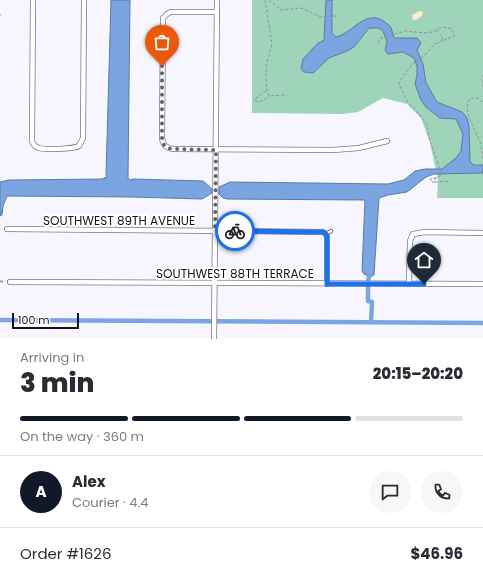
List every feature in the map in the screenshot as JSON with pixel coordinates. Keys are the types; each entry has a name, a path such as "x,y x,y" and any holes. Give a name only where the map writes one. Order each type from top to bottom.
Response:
{"street":[{"path":"33,0 31,136 33,144 41,148 70,149 79,146 83,138 84,0"},
{"path":"214,339 217,0"},
{"path":"217,12 172,12 166,15 163,22 162,138 163,144 166,147 172,149 216,150 333,150 359,148 387,141"},
{"name":"SOUTHWEST 89TH AVENUE","path":"7,229 215,230 323,232 326,234"},
{"path":"409,284 410,241 413,234 426,232 483,233"},
{"path":"326,234 327,284"},
{"name":"SOUTHWEST 88TH TERRACE","path":"10,282 483,284"}],"lane":[{"path":"326,234 331,231"}],"path":[{"path":"265,0 272,44 266,68 267,91 269,96"},
{"path":"270,0 281,10 302,8 323,18 336,16"},
{"path":"378,43 381,38 405,31 428,33 447,27 454,31 453,37 432,46 421,58 414,62 401,79 399,86 409,104 427,125 430,141 442,174 436,178 431,178 431,182 449,181"},
{"path":"436,30 442,36 442,41"},
{"path":"483,75 483,87"},
{"path":"267,91 256,98 255,101 259,102 269,96 287,95"},
{"path":"483,102 477,98 473,98 468,101 467,107 467,112 480,143 483,158"},
{"path":"435,182 436,178"}],"green space":[{"path":"252,0 483,0 483,198 437,198 438,180 430,143 421,118 407,104 383,98 358,112 343,114 252,113"}],"sand":[{"path":"419,11 423,12 422,16 416,20 413,20 412,15"}],"water":[{"path":"111,0 130,0 128,178 130,180 203,181 212,189 212,193 202,199 7,196 3,206 2,215 0,216 0,182 9,180 107,178"},
{"path":"326,0 333,0 332,33 336,37 342,35 366,20 378,18 390,26 394,38 417,38 421,43 417,50 423,64 426,83 437,102 462,112 467,118 469,126 470,161 473,165 483,165 483,173 434,174 426,177 407,192 379,198 374,275 370,277 362,271 365,200 227,199 223,198 219,194 219,187 230,182 388,184 404,180 415,171 425,169 442,169 456,158 461,151 463,134 456,119 440,118 426,107 421,100 415,84 417,66 414,58 403,52 388,54 385,50 387,42 383,31 378,28 369,28 354,47 329,58 313,73 304,72 301,69 303,59 317,44 324,40"}],"waterway":[{"path":"368,281 369,277"},
{"path":"368,287 368,301 372,302 371,322"},
{"path":"0,320 483,323"}],"way so far":[{"path":"162,66 163,144 167,148 172,149 216,150 215,230 235,231"}],"route":[{"path":"235,231 323,232 327,237 327,284 424,284"}]}
